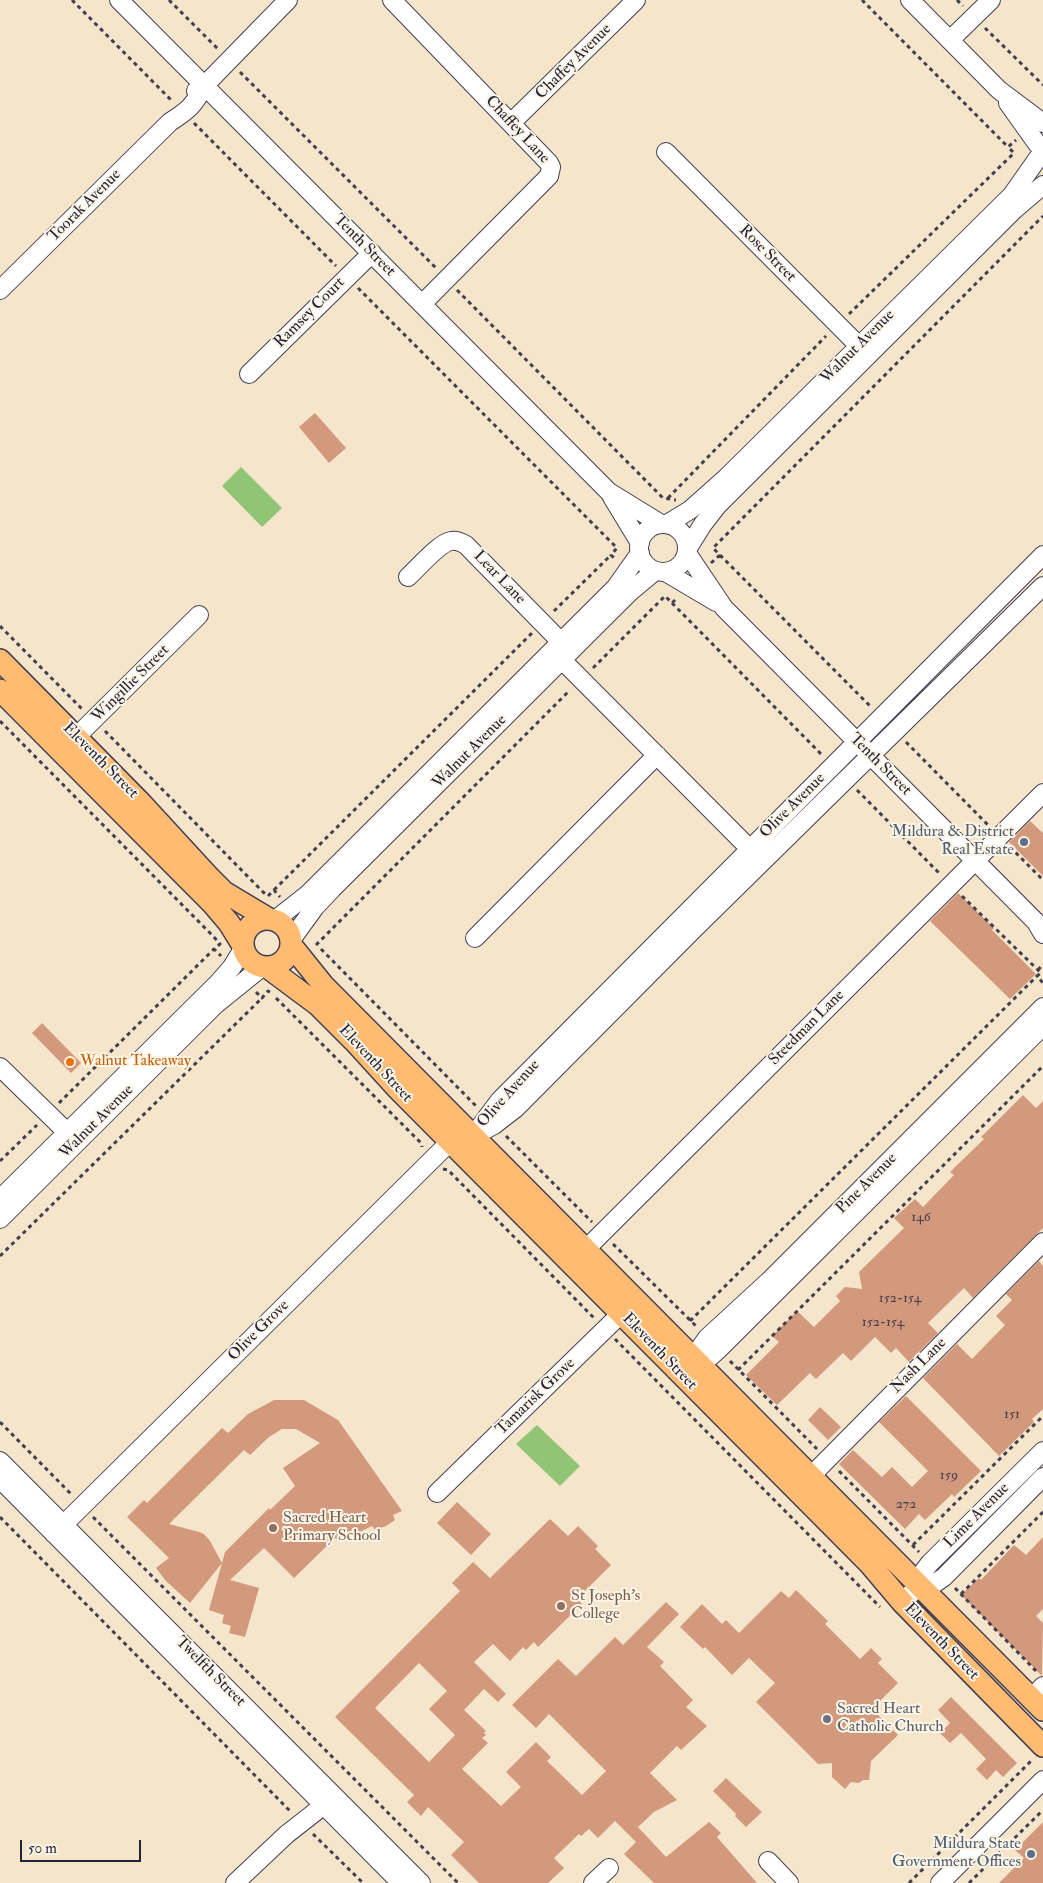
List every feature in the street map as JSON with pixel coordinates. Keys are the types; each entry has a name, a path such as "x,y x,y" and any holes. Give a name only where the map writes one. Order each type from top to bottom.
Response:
{"main road":[{"name":"Eleventh Street","path":"0,660 77,737 224,892 278,916"},
{"name":"Eleventh Street","path":"0,690 212,903 229,923 239,953"},
{"path":"278,916 286,928 291,943 286,958 280,963 264,967 250,961 239,953 243,936 253,922 278,916"},
{"name":"Eleventh Street","path":"291,943 304,963 324,986 463,1135 689,1369 804,1484 1039,1692"},
{"name":"Eleventh Street","path":"264,967 281,989 324,1011 396,1087 463,1135"},
{"name":"Eleventh Street","path":"628,1307 672,1338 689,1369 722,1386 869,1563 894,1607 1037,1761"}],"street":[{"name":"Tenth Street","path":"119,0 610,492 664,524"},
{"path":"204,86 288,0"},
{"name":"Chaffey Lane","path":"392,0 549,163 551,172 422,304"},
{"name":"Chaffey Avenue","path":"511,123 636,0"},
{"path":"910,0 999,90 1043,124"},
{"path":"950,40 990,0"},
{"name":"Toorak Avenue","path":"0,290 178,114 194,104 204,86"},
{"path":"999,90 1041,153"},
{"name":"Rose Street","path":"666,152 864,351"},
{"name":"Walnut Avenue","path":"688,551 708,516 1012,194 1041,153"},
{"name":"Walnut Avenue","path":"664,524 690,510 709,495 1043,185"},
{"name":"Ramsey Court","path":"249,374 372,253"},
{"name":"Tenth Street","path":"610,492 640,548"},
{"path":"664,524 674,526 684,535 688,551 680,566 661,572 645,564 640,548 647,530 664,524"},
{"name":"Lear Lane","path":"408,577 442,545 450,541 459,541 466,545 560,642"},
{"name":"Walnut Avenue","path":"291,943 315,906 326,894 562,660 633,578 640,548"},
{"name":"Tenth Street","path":"688,551 695,580"},
{"name":"Olive Avenue","path":"490,1121 500,1100 1043,555"},
{"name":"Tenth Street","path":"661,572 695,580 1041,928"},
{"name":"Walnut Avenue","path":"278,916 308,894 616,587 633,578 661,572"},
{"name":"Olive Avenue","path":"463,1135 516,1108 693,930 1043,586"},
{"name":"Wingillie Street","path":"62,752 199,615"},
{"path":"562,660 750,849"},
{"path":"475,938 658,755"},
{"name":"Steedman Lane","path":"578,1256 1043,793"},
{"name":"Walnut Avenue","path":"0,1219 72,1137 218,983 239,953"},
{"name":"Walnut Avenue","path":"0,1199 72,1137 215,1005 244,980 264,967"},
{"name":"Pine Avenue","path":"689,1369 710,1357 713,1344 796,1254 1043,1007"},
{"name":"Pine Avenue","path":"713,1344 1043,1026"},
{"path":"0,1067 72,1137"},
{"name":"Olive Grove","path":"59,1529 433,1159 463,1135"},
{"name":"Nash Lane","path":"804,1484 827,1458 1043,1242"},
{"name":"Tamarisk Grove","path":"437,1493 628,1307"},
{"name":"Lime Avenue","path":"919,1586 923,1572 930,1563 1043,1451"},
{"name":"Twelfth Street","path":"0,1462 59,1529 324,1796 401,1883"},
{"name":"Lime Avenue","path":"894,1607 919,1586 934,1584 944,1577 1043,1477"},
{"name":"Twelfth Street","path":"0,1479 59,1529"},
{"path":"940,1883 1037,1761"},
{"path":"235,1883 324,1796"},
{"name":"Twelfth Street","path":"324,1796 421,1883"},
{"path":"768,1861 789,1883"},
{"path":"593,1883 609,1868"}],"path":[{"path":"72,0 178,114 347,276 617,548 547,618"},
{"path":"169,0 659,494"},
{"path":"668,498 837,325 1014,153 862,0"},
{"path":"957,0 1043,85"},
{"path":"1008,148 1026,130"},
{"path":"881,717 713,548 1043,216"},
{"path":"611,554 659,602"},
{"path":"672,603 720,555"},
{"path":"833,766 665,596 315,944 930,1563"},
{"path":"0,626 268,896 533,632"},
{"path":"0,721 220,944 0,1161"},
{"path":"896,731 1043,880"},
{"path":"274,890 278,916"},
{"path":"214,949 239,953"},
{"path":"304,963 320,949"},
{"path":"672,1338 1041,973 1038,970 1043,964"},
{"path":"1037,976 1043,983"},
{"path":"244,980 262,998"},
{"path":"0,1256 268,991 281,989 421,1143 422,1147 433,1159 444,1170 448,1170 606,1330 894,1607"},
{"path":"722,1386 1043,1066"},
{"path":"913,1545 1043,1416"},
{"path":"0,1422 458,1883"},
{"path":"961,1594 1043,1512"},
{"path":"0,1517 362,1883"},
{"path":"944,1577 961,1594 1039,1692"},
{"path":"909,1883 1037,1761"},
{"path":"969,1883 1043,1810"}],"green space":[{"path":"241,467 282,508 262,527 222,486"},
{"path":"537,1425 580,1466 560,1486 516,1444"}],"building":[{"path":"315,413 346,448 329,463 299,427"},
{"name":"Mildura & District Real Estate","path":"1030,821 1043,833 1043,876 1009,842"},
{"path":"958,893 994,928 992,930 1036,974 1010,999 930,921"},
{"path":"42,1023 81,1063 71,1073 32,1033"},
{"path":"1023,1095 1036,1108 1043,1101 1043,1228 973,1298 964,1288 928,1323 938,1333 909,1362 896,1348 891,1353 875,1337 851,1361 843,1353 816,1379 810,1373 777,1405 746,1375 779,1342 772,1336 797,1311 814,1327 840,1301 836,1296 845,1287 862,1289 859,1272 904,1228 894,1218 915,1199 923,1207 954,1175 950,1172 984,1139 981,1137"},
{"path":"1039,1261 1043,1266 1043,1409 1032,1419 1034,1422 999,1456 923,1378 957,1344 972,1359 1005,1325 996,1316 1012,1300 1006,1294"},
{"path":"906,1396 981,1471 954,1497 952,1494 925,1520 919,1514 905,1529 839,1464 853,1450 882,1477 892,1467 912,1487 928,1471 879,1422"},
{"path":"274,1400 304,1400 338,1420 402,1511 393,1515 395,1520 386,1526 375,1530 372,1526 341,1541 335,1538 294,1578 264,1548 230,1580 259,1588 245,1637 229,1633 231,1626 222,1623 224,1615 209,1610 222,1563 190,1603 166,1581 156,1568 169,1558 127,1517 144,1500 147,1503 222,1428 228,1433 248,1414","holes":["282,1429 296,1429 320,1443 283,1468 295,1486 270,1510 269,1508 225,1552 222,1563 204,1534 169,1524 244,1450 250,1455 269,1437"]},
{"path":"820,1407 841,1427 828,1440 808,1420"},
{"path":"457,1502 491,1534 471,1555 437,1523"},
{"path":"550,1519 568,1536 578,1526 598,1546 595,1549 611,1565 577,1599 582,1604 538,1647 534,1642 526,1650 523,1647 510,1661 493,1644 474,1662 506,1694 498,1702 484,1689 464,1710 486,1731 484,1733 486,1735 482,1738 488,1743 462,1769 501,1806 521,1787 506,1772 536,1742 551,1757 547,1761 582,1795 606,1771 549,1714 536,1728 512,1705 558,1659 576,1676 615,1637 623,1645 666,1602 679,1614 647,1647 664,1662 660,1666 693,1700 686,1707 707,1726 681,1750 677,1746 650,1773 677,1800 654,1812 638,1827 666,1857 709,1822 721,1833 717,1837 757,1883 654,1883 624,1854 636,1842 615,1821 598,1838 589,1829 581,1836 579,1834 554,1858 564,1868 548,1883 479,1883 451,1855 464,1842 428,1807 421,1816 407,1802 414,1795 335,1717 460,1591 452,1583 473,1562 490,1578","holes":["419,1663 447,1691 429,1709 455,1735 429,1762 375,1708"]},
{"path":"1043,1537 1043,1609 1036,1616 1043,1623 1042,1676 961,1595 979,1578 981,1580 1014,1545 1026,1555"},
{"name":"Sacred Heart Catholic Church","path":"796,1590 828,1621 825,1624 860,1659 871,1648 882,1659 878,1663 898,1683 872,1709 898,1735 871,1761 869,1780 863,1780 859,1783 851,1782 845,1789 832,1777 832,1763 818,1764 756,1702 775,1683 749,1658 732,1675 705,1647 703,1649 680,1627 702,1604 722,1624 726,1620 739,1633 781,1591 789,1598"},
{"path":"951,1697 1017,1763 1003,1777 996,1770 987,1780 976,1769 986,1759 961,1733 950,1743 940,1733 950,1723 938,1710"},
{"path":"726,1778 762,1812 746,1827 713,1791"},
{"name":"Mildura State Government Offices","path":"1043,1822 1043,1883 999,1883 1024,1858 1015,1850"}],"place":[{"name":"Mildura & District Real Estate","path":"1024,842"},
{"name":"Walnut Takeaway","path":"70,1062"},
{"name":"Sacred Heart Primary School","path":"273,1528"},
{"name":"St Joseph’s College","path":"561,1606"},
{"name":"Sacred Heart Catholic Church","path":"827,1719"},
{"name":"Mildura State Government Offices","path":"1031,1854"}]}
